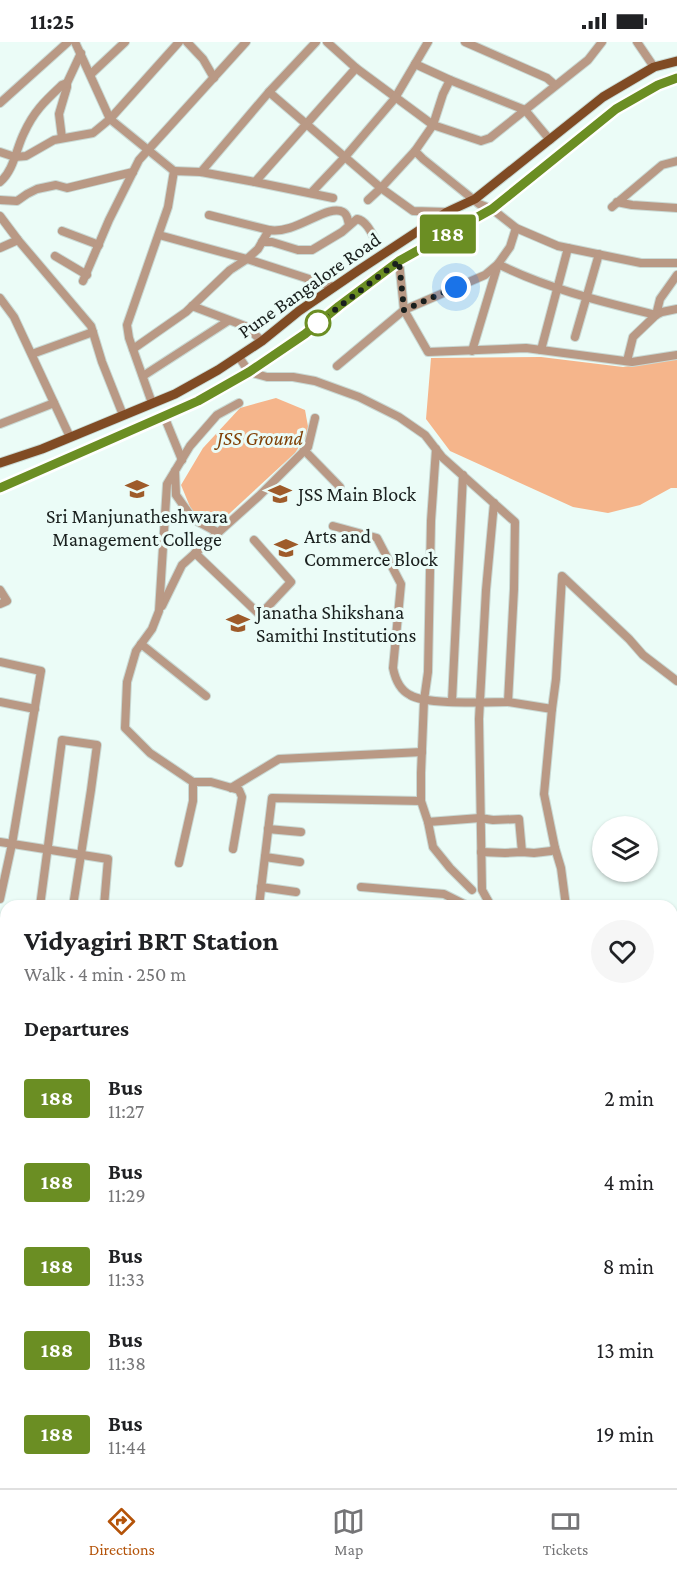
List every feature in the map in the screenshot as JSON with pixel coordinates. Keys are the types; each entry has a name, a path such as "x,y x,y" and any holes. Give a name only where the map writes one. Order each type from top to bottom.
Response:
{"main road":[{"name":"Pune Bangalore Road","path":"0,463 42,449 175,394 239,357 334,286 447,212 475,200 603,97 654,67 677,61"},
{"name":"Pune Bangalore Road","path":"0,488 198,401 249,372 305,334 399,261 492,209 616,109 658,85 677,78"}],"street":[{"path":"0,103 68,42"},
{"path":"75,42 110,119 174,171 201,172 333,198"},
{"path":"91,75 125,42"},
{"path":"0,152 15,157 26,156 54,140 93,133 110,119 179,42"},
{"path":"187,42 203,59 214,78"},
{"path":"55,256 85,278 109,220 139,160 246,42"},
{"path":"201,172 316,42"},
{"path":"327,42 356,68 433,125 481,141 490,138 588,60 603,42"},
{"path":"311,193 396,97 428,42"},
{"path":"465,42 547,78 555,85"},
{"path":"637,42 654,67"},
{"path":"62,138 59,114 67,83 81,53"},
{"path":"415,64 525,110 550,140"},
{"path":"255,182 356,68"},
{"path":"368,200 415,151 433,125 450,80"},
{"path":"0,182 8,176 23,133 35,111 67,83"},
{"path":"269,93 381,188 412,211 447,212"},
{"path":"415,151 479,204 492,209 516,228 558,246 641,263 677,263"},
{"path":"677,161 663,165 615,205 677,208"},
{"path":"153,403 127,326 168,207 174,171"},
{"path":"0,200 17,201 37,189 56,185 67,188 133,172"},
{"path":"209,215 281,231 300,225 323,213 336,210 346,215 349,225"},
{"path":"0,216 91,326 102,362 123,415"},
{"path":"262,242 273,242 298,250 312,250 342,232 354,220 361,220 377,243"},
{"path":"337,366 404,310 485,275 498,264 510,247 516,228"},
{"path":"133,349 192,306 230,270 247,259 258,249 269,230"},
{"path":"62,231 99,245"},
{"path":"159,235 334,286"},
{"path":"0,248 18,240"},
{"path":"541,350 568,248"},
{"path":"575,337 599,254"},
{"path":"399,261 404,310 428,352 526,348 632,362 677,354"},
{"path":"498,264 521,275 587,297 656,315"},
{"path":"472,351 498,264"},
{"path":"656,315 660,299 677,275"},
{"path":"0,298 3,310 14,317 70,437"},
{"path":"192,306 245,326 262,341"},
{"path":"627,361 633,337 656,315 677,309"},
{"path":"143,376 228,321"},
{"path":"32,354 93,332"},
{"path":"239,357 249,372 267,377 293,377 315,381 359,397 399,417 425,435 436,449 515,522 508,702"},
{"path":"0,423 54,403"},
{"path":"159,611 167,484 190,446 217,415 239,403"},
{"path":"164,416 182,460"},
{"path":"232,849 242,797 239,790 211,782 193,782 150,753 125,728 127,682 136,651 152,629 182,565 259,496 308,447 315,418"},
{"path":"436,449 431,520 428,672 424,700 421,801 433,847 472,890 482,890"},
{"path":"304,450 340,487"},
{"path":"175,471 177,495 192,519 218,532"},
{"path":"452,701 463,475"},
{"path":"488,900 482,890 480,702 486,590 494,503"},
{"path":"333,526 377,538 401,584 393,668 395,679 409,695 424,700 508,702 552,709"},
{"path":"195,553 260,615 291,582 254,540"},
{"path":"565,900 561,868 544,794 556,679 562,576 643,655 677,681"},
{"path":"0,590 8,601 0,604"},
{"path":"141,644 206,696"},
{"path":"0,662 41,671 12,844 0,899"},
{"path":"0,702 35,709"},
{"path":"41,900 62,740 97,745 74,900"},
{"path":"231,788 279,759 422,752"},
{"path":"179,863 193,801 193,782"},
{"path":"260,900 272,798 421,801"},
{"path":"428,822 519,819 522,852"},
{"path":"268,829 302,832"},
{"path":"0,842 108,859 105,900"},
{"path":"481,852 534,853 551,851 555,848"},
{"path":"265,857 300,862"},
{"path":"261,887 296,892"},
{"path":"361,887 444,894 455,900"},
{"path":"468,900 472,890"}],"green space":[{"path":"541,357 623,367 677,358 677,488 671,488 640,505 608,513 573,507 450,451 426,419 431,358"},
{"name":"JSS Ground","path":"276,398 305,410 309,432 295,453 217,525 193,514 181,485 203,448 240,408"}],"bus line":[{"name":"188","path":"0,488 198,401 249,372 305,334 399,261 492,209 616,109 658,85 677,78"}],"place":[{"name":"Sri Manjunatheshwara Management College","path":"137,489"},
{"name":"JSS Main Block","path":"280,494"},
{"name":"Arts and Commerce Block","path":"286,548"},
{"name":"Janatha Shikshana Samithi Institutions","path":"238,623"}],"route":[{"path":"318,323 399,261 404,310 456,287"}]}
